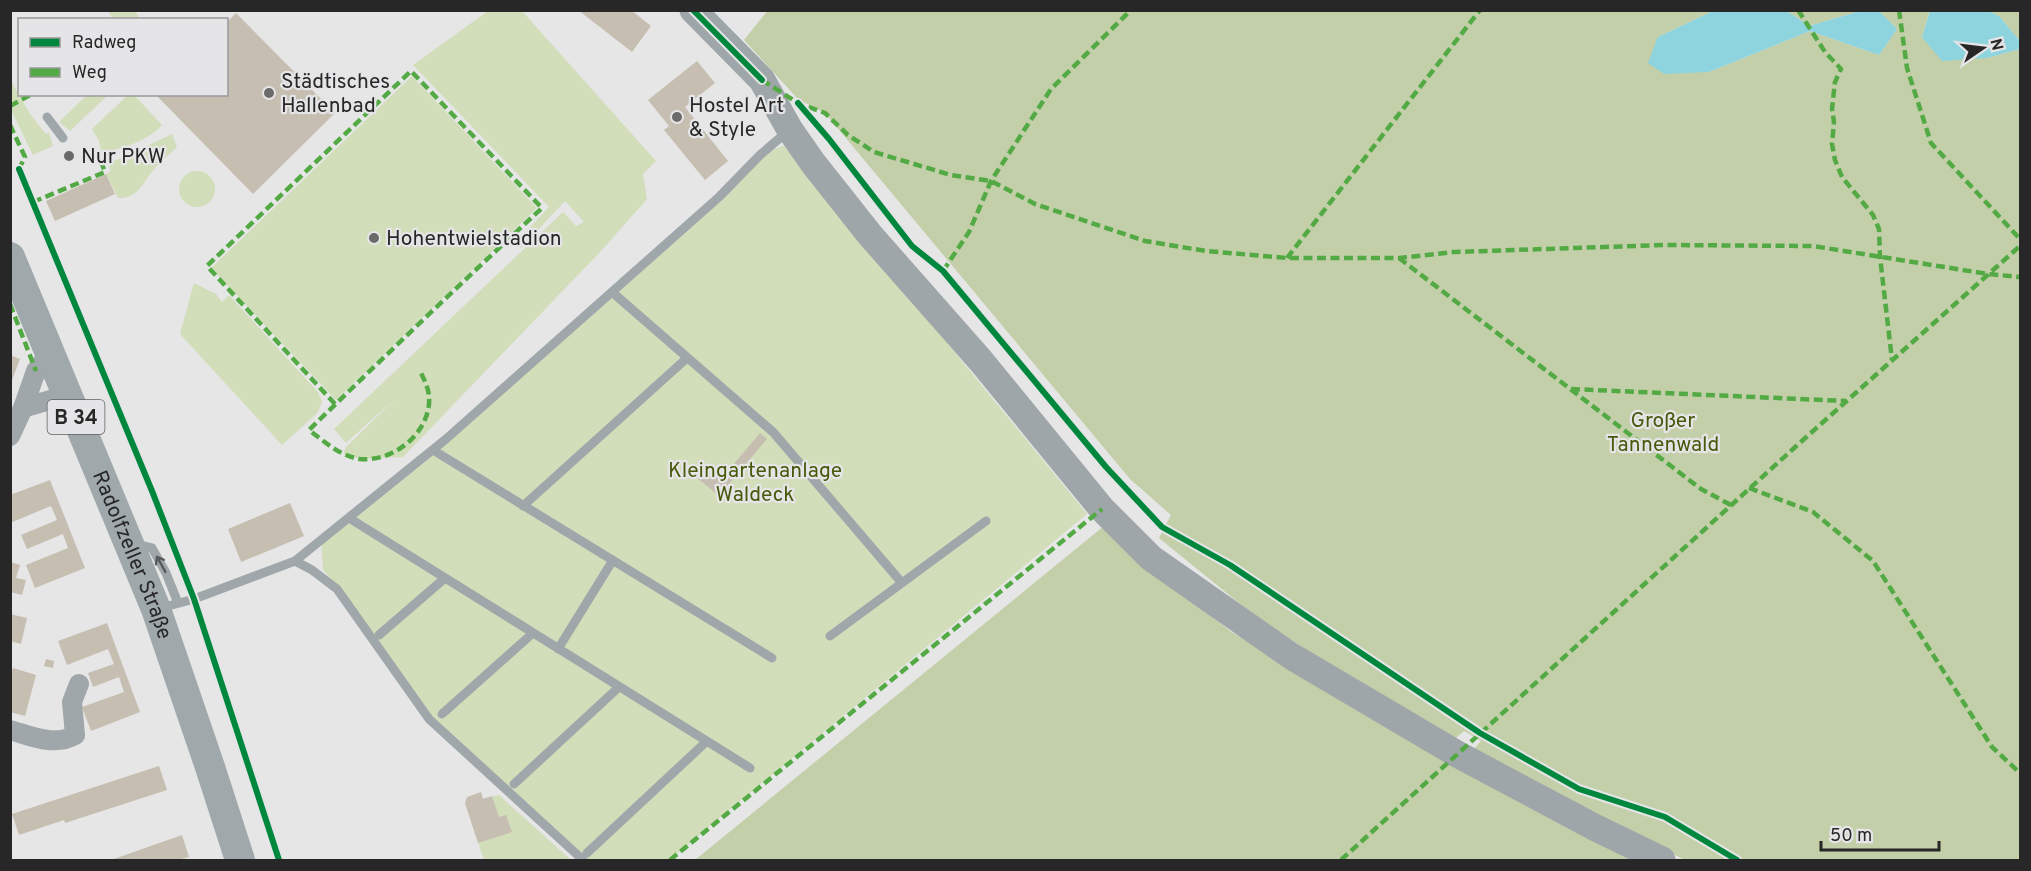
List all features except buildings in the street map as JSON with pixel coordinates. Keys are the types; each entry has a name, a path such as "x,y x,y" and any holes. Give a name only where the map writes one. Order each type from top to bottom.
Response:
{"main road":[{"path":"693,10 762,80 790,130 870,235 981,361 1102,509 1151,558 1291,656 1457,754 1662,861"},
{"name":"Radolfzeller Straße","path":"10,257 128,542 167,606 209,764 240,861"}],"street":[{"path":"10,436 36,371 50,353"},
{"path":"23,408 67,395"},
{"path":"10,730 45,740 66,741 75,735 72,702 79,684"}],"lane":[{"path":"46,117 63,138"},
{"path":"167,606 295,561 433,450 719,197 760,155 790,130"},
{"path":"612,292 773,432 902,583"},
{"path":"523,506 687,358"},
{"path":"433,450 772,658"},
{"path":"349,518 750,768"},
{"path":"830,636 986,521"},
{"path":"558,649 613,560"},
{"path":"295,561 312,570 337,589 429,719 585,857 707,741"},
{"path":"379,635 444,578"},
{"path":"442,714 532,633"},
{"path":"514,784 619,687"}],"green space":[{"name":"Großer Tannenwald","path":"768,10 1713,11 1658,37 1709,72 1810,31 1879,55 1897,29 1879,11 1930,10 1922,37 1987,58 2020,49 2020,860 1685,860 1471,752 1481,741 1464,731 1451,742 1339,672 1250,612 1159,538 1171,515 1130,479 825,113 798,99 744,40"},
{"path":"108,11 135,11 139,18 112,18"},
{"path":"488,11 522,11 656,161 643,174 647,199 602,250 403,457 360,459 343,454 346,447 395,399 346,443 334,429 563,212 576,226 584,222 565,201 520,249 515,243 549,207 413,65"},
{"path":"1787,11 1860,11 1809,26"},
{"path":"1988,11 2020,11 2020,41 1999,16"},
{"name":"Hohentwielstadion","path":"412,76 537,208 336,400 211,268"},
{"path":"10,79 30,114 46,134 49,132 53,146 33,155 11,110"},
{"path":"86,96 107,96 70,131 59,122"},
{"path":"127,96 135,96 162,125 142,140 102,153 92,129"},
{"path":"172,134 177,147 156,167 136,192 118,198 106,174 111,171 108,164"},
{"name":"Kleingartenanlage Waldeck","path":"785,145 1087,514 669,860 583,860 429,719 336,585 323,570 321,540 446,439 760,155"},
{"path":"197,171 210,176 215,189 210,202 197,207 184,202 179,189 184,176"},
{"path":"194,283 216,294 222,302 229,295 318,392 322,402 318,412 282,445 180,334"},
{"path":"1104,526 1133,554 1230,631 1442,757 1641,860 695,860"},
{"path":"499,795 571,860 484,860 465,803"}],"water":[{"path":"1713,11 1787,11 1809,26 1860,11 1879,11 1897,29 1879,55 1810,31 1709,72 1664,74 1648,63 1658,37"},
{"path":"1930,11 1988,11 1999,16 2020,41 2020,49 1987,58 1942,61 1922,37"}],"marked path":[{"path":"943,271 969,232 991,181 1051,89 1131,10"},
{"path":"1287,258 1480,10"},
{"path":"1798,10 1825,52 1841,69 1835,82 1832,144 1842,177 1873,215 1879,229 1892,360"},
{"path":"1899,10 1907,68 1931,143 2020,239"},
{"path":"335,404 207,266 411,71 542,208 309,430 333,448 360,459 372,459 395,451 414,436 426,416 429,396 421,373"},
{"path":"762,80 798,103 825,113 848,135 874,152 951,175 991,181 1035,204 1145,241 1206,251 1287,258 1399,258 1454,252 1664,245 1813,246 2020,277"},
{"path":"10,106 28,96"},
{"path":"10,125 25,157 19,169 14,170"},
{"path":"33,202 105,172 100,159"},
{"path":"1341,860 2020,246"},
{"path":"1399,258 1701,489 1731,505"},
{"path":"10,304 36,371"},
{"path":"1571,389 1846,401"},
{"path":"1749,488 1813,512 1873,561 1992,747 2020,773"},
{"path":"670,860 1102,509"}],"cycle path":[{"path":"693,10 762,80"},
{"path":"798,103 912,246 943,271 1106,467 1162,527 1230,565 1480,733 1579,789 1665,817 1737,860"},
{"path":"19,169 152,491 194,599 279,860"}],"place":[{"name":"Städtisches Hallenbad","path":"269,93"},
{"name":"Hostel Art & Style","path":"677,117"},
{"name":"Nur PKW","path":"69,156"},
{"name":"Hohentwielstadion","path":"374,238"}]}
